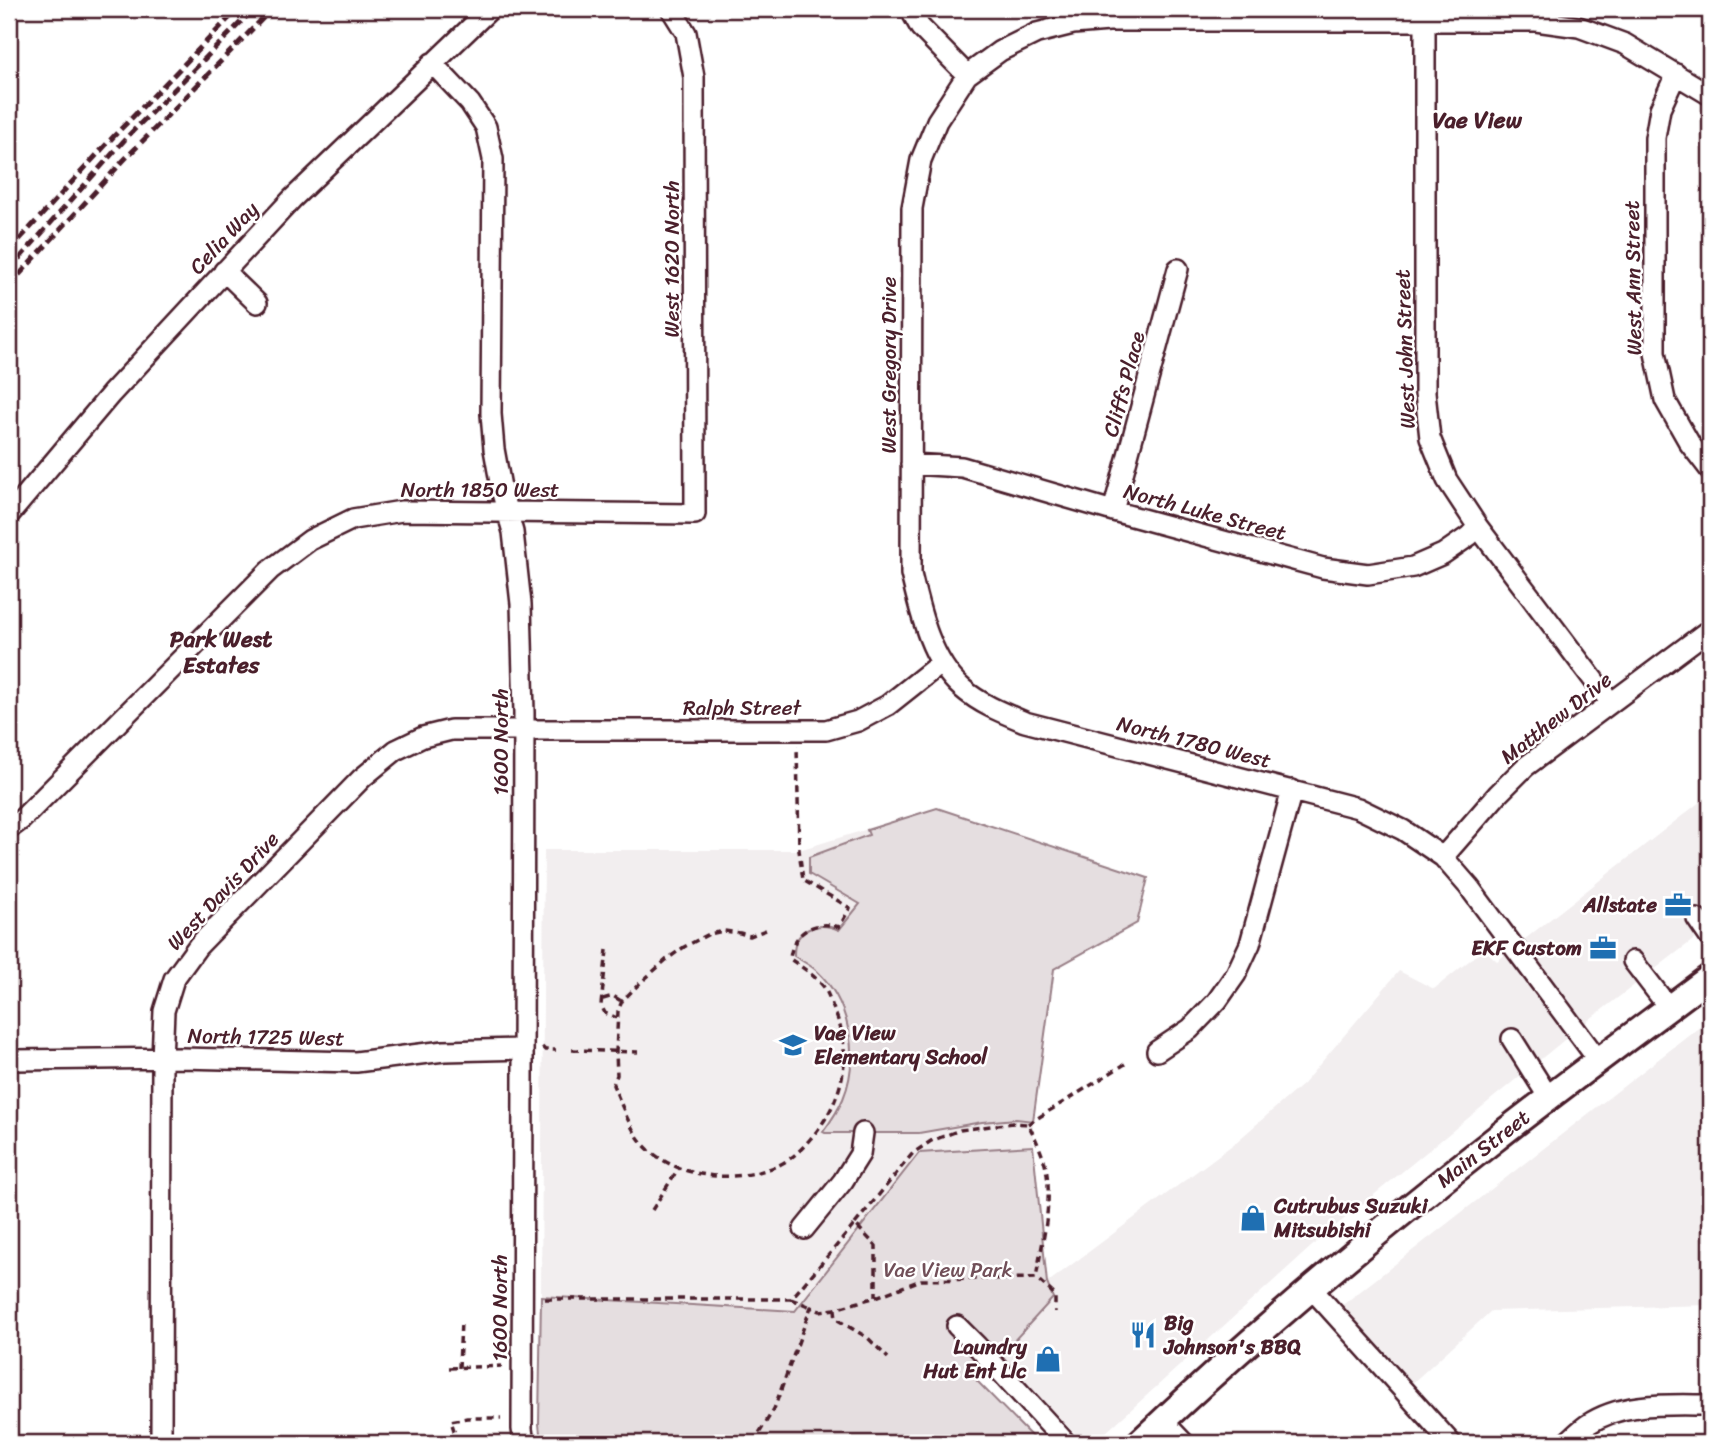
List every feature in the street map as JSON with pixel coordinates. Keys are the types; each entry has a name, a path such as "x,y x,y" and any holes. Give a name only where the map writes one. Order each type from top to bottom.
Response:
{"main road":[{"name":"Main Street","path":"1139,1443 1311,1288 1440,1182 1710,977"}],"street":[{"name":"Celia Way","path":"9,515 111,394 292,199 490,9"},
{"name":"West 1620 North","path":"671,9 686,33 694,77 695,514"},
{"path":"910,9 920,27 967,75 1000,51 1037,33 1073,24 1159,15 1536,21 1578,27 1625,44 1710,95"},
{"name":"West John Street","path":"1426,20 1425,394 1430,438 1447,480 1478,527 1611,703"},
{"name":"1600 North","path":"432,63 470,103 486,127 493,159 491,414 502,493 513,532 521,604 530,1046 524,1256 524,1443"},
{"name":"West Ann Street","path":"1676,74 1660,108 1655,138 1655,353 1665,400 1690,444 1710,470"},
{"name":"West Gregory Drive","path":"941,663 920,613 911,574 912,208 921,159 937,121 967,75"},
{"name":"Cliffs Place","path":"1113,512 1178,270"},
{"path":"225,271 257,303"},
{"name":"North Luke Street","path":"912,464 962,467 1113,512 1323,568 1368,574 1413,567 1443,554 1478,527"},
{"name":"North 1850 West","path":"9,829 270,570 310,540 353,519 402,511 695,514"},
{"name":"Matthew Drive","path":"1443,857 1525,767 1710,629"},
{"name":"Ralph Street","path":"524,730 826,730 858,722 888,705 941,663"},
{"name":"North 1780 West","path":"941,663 961,688 991,708 1025,722 1358,808 1403,830 1443,857 1469,887 1599,1061"},
{"name":"West Davis Drive","path":"161,1443 162,1059 164,1011 174,979 198,946 362,778 396,750 424,737 451,730 524,730"},
{"path":"1157,1051 1190,1029 1217,1002 1236,974 1250,944 1292,790"},
{"path":"1697,919 1710,938"},
{"path":"1633,961 1669,1008"},
{"path":"1512,1039 1549,1098"},
{"name":"North 1725 West","path":"9,1062 162,1059 356,1062 444,1051 530,1046"},
{"path":"804,1228 843,1181 860,1154 863,1133"},
{"path":"1311,1288 1451,1443"},
{"path":"957,1326 1066,1443"},
{"path":"1566,1443 1588,1424 1619,1410 1660,1405 1710,1405"},
{"path":"1163,1421 1184,1443"}],"path":[{"path":"766,930 750,936 724,932 709,934 666,960 622,1001 617,1018 617,1075 613,1085 631,1127 648,1149 678,1169 702,1175 732,1177 752,1175 781,1164 798,1153 819,1129 834,1106 842,1082 844,1053 841,1027 825,988 790,959 791,951 803,931 814,925 830,924 839,927 850,908 803,880 799,850 796,750 799,741"},
{"path":"607,950 601,1005 602,1011 617,1018"},
{"path":"602,1000 609,995 622,1001"},
{"path":"530,1046 556,1050"},
{"path":"572,1050 638,1052"},
{"path":"791,1299 914,1153 931,1141 960,1130 1013,1123 1028,1124 1125,1064"},
{"path":"1028,1124 1045,1166 1047,1195 1036,1278"},
{"path":"652,1210 678,1169"},
{"path":"855,1224 876,1246 876,1297"},
{"path":"545,1299 791,1299 820,1311 876,1297 922,1280 1036,1278 1055,1295 1055,1312"},
{"path":"753,1443 774,1409 811,1307"},
{"path":"835,1309 836,1319 868,1338 887,1358"},
{"path":"459,1368 461,1321"},
{"path":"449,1368 502,1366"},
{"path":"458,1443 451,1421 501,1418"}],"shaded area":[{"path":"1710,794 1710,927 1590,1019 1322,1237 1094,1443 1085,1443 998,1358 1052,1298 1047,1283 1235,1143 1303,1084 1399,971 1434,989 1484,949 1497,961"},
{"name":"Vae View Elementary School","path":"937,808 1148,878 1137,923 1054,969 1033,1121 1033,1146 919,1153 795,1311 541,1296 544,850 799,850"},
{"path":"1710,1019 1710,1305 1491,1311 1408,1387 1340,1307"}],"green space":[{"path":"937,808 1148,878 1137,923 1054,969 1033,1121 1016,1119 982,1122 919,1133 825,1133 823,1132 839,1108 848,1083 851,1066 849,1031 837,998 828,984 814,969 794,956 795,947 802,934 815,927 839,930 860,904 809,874 809,857 869,835 867,830"},
{"name":"Vae View Park","path":"1033,1146 1047,1283 1053,1298 977,1381 1038,1443 541,1443 541,1296 795,1311 919,1153"}],"railway":[{"path":"9,251 114,136 238,9"},
{"path":"9,270 129,135 254,9"},
{"path":"9,286 123,161 272,9"}],"place":[{"name":"Allstate","path":"1678,905"},
{"name":"EKF Custom","path":"1603,948"},
{"name":"Vae View Elementary School","path":"793,1045"},
{"name":"Cutrubus Suzuki Mitsubishi","path":"1253,1218"},
{"name":"Big Johnson's BBQ","path":"1143,1335"},
{"name":"Laundry Hut Ent Llc","path":"1048,1359"}],"district":[{"name":"Vae View","path":"1477,120"},
{"name":"Park West Estates","path":"221,652"}]}
